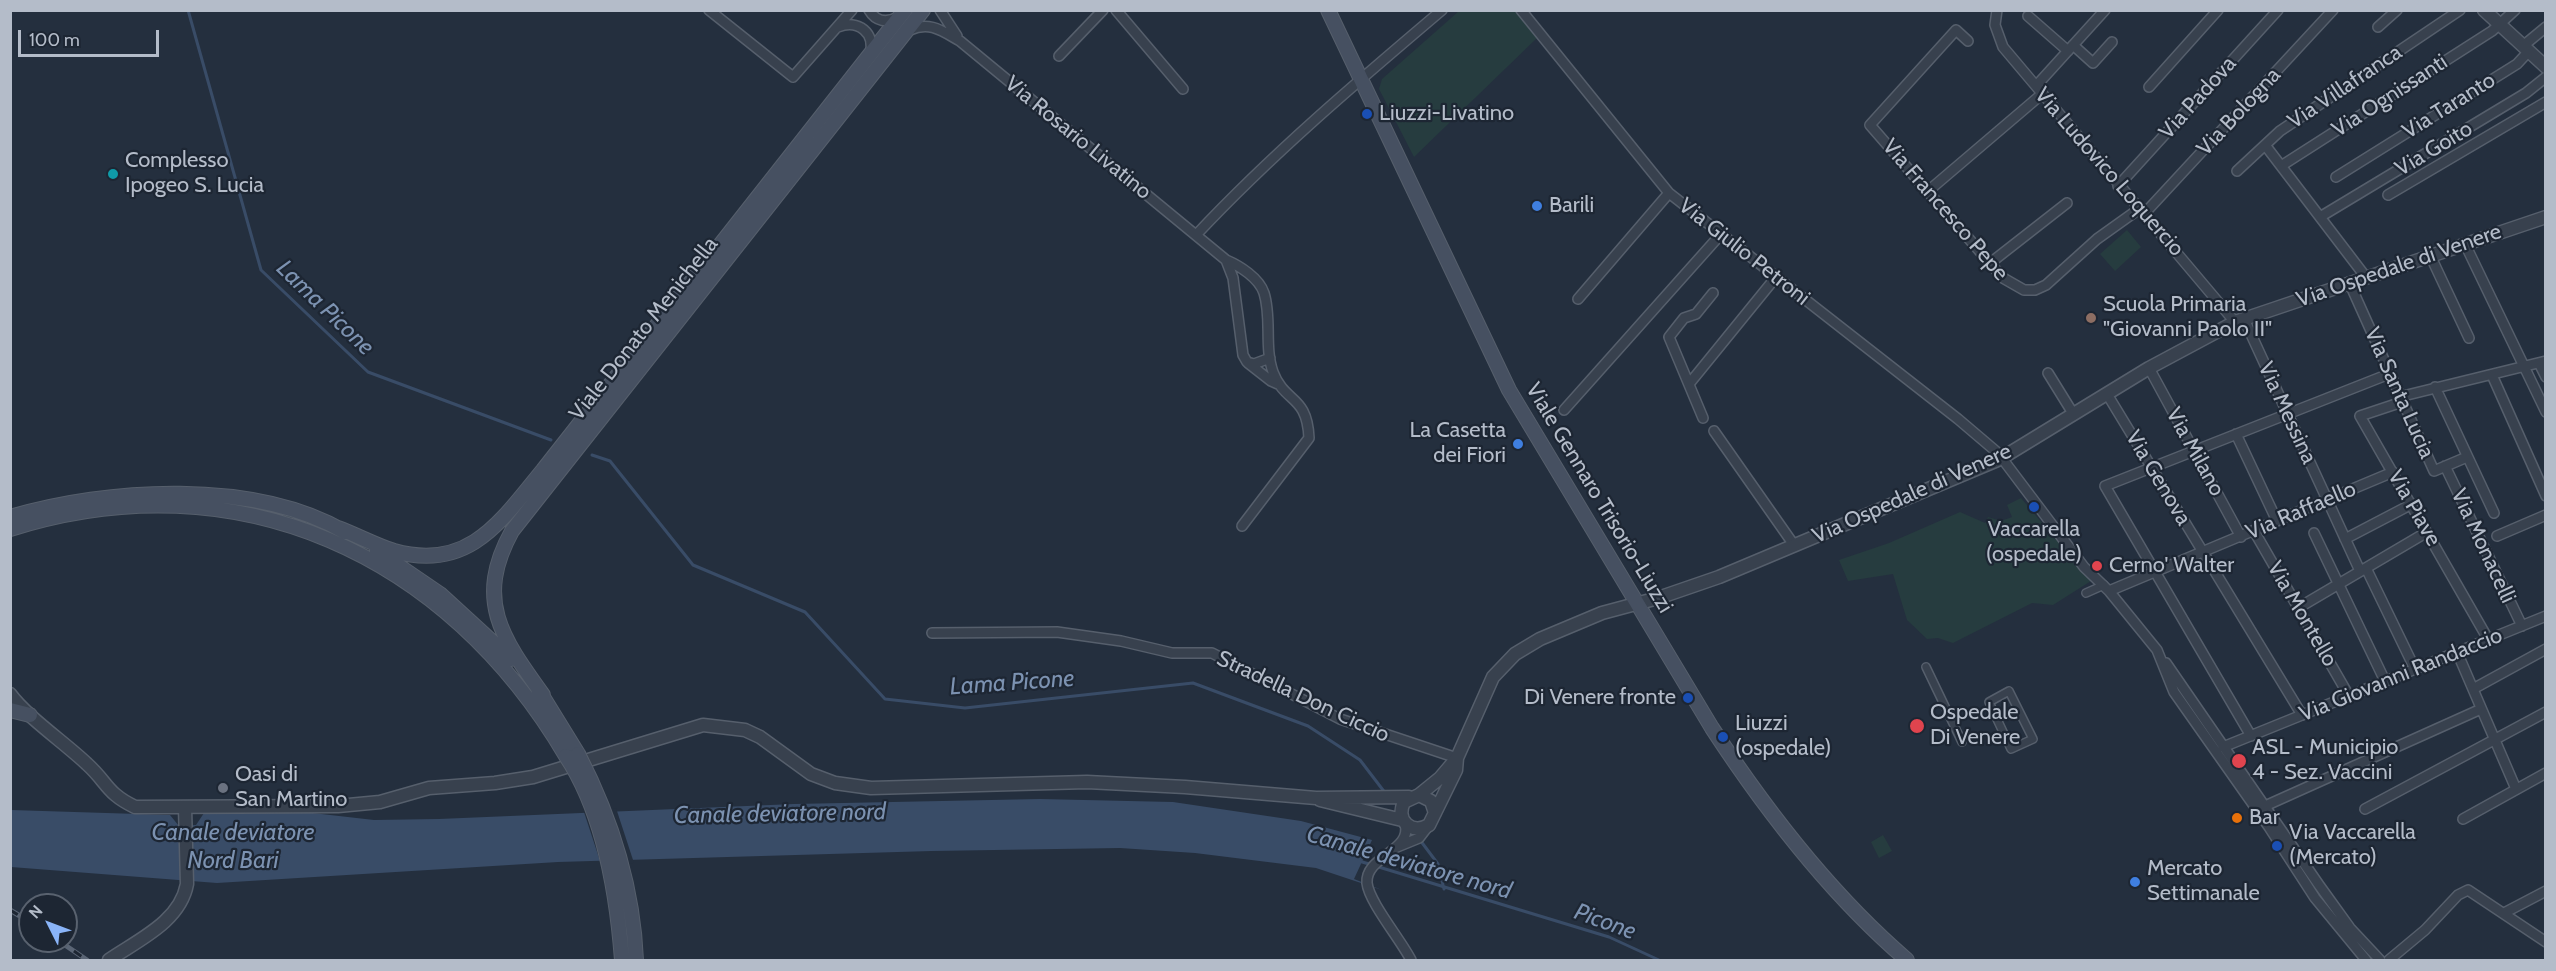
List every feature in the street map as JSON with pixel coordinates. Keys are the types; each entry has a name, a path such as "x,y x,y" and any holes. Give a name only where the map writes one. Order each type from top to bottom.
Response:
{"main road":[{"name":"Viale Donato Menichella","path":"338,528 394,551 432,556 449,554 474,543 501,521 908,31 923,10"},
{"name":"Viale Gennaro Trisorio-Liuzzi","path":"1328,10 1509,390 1738,769 1835,890 1907,960"},
{"name":"Viale Donato Menichella","path":"543,695 506,642 496,617 494,580 497,562 512,531 904,12"},
{"path":"129,495 163,505 203,495"},
{"path":"10,517 62,504 129,495 203,495 265,504 316,518 338,528 441,594 513,661 543,695 568,733 572,758 595,821 610,872 622,960"},
{"path":"10,529 75,513 163,505 204,507 270,519 320,535 356,551 402,578 459,623 500,664 572,758 611,827 630,903 636,960"},
{"path":"10,710 30,715"}],"street":[{"path":"709,10 793,77 852,10"},
{"path":"869,10 877,19 884,21 897,18 904,12"},
{"path":"940,10 960,41"},
{"path":"1059,56 1103,10"},
{"path":"1116,10 1183,89"},
{"path":"1196,235 1230,199 1360,80 1442,10"},
{"name":"Via Giulio Petroni","path":"1521,10 1669,193 1958,419 1998,453 2000,459 2084,567 2106,588 2157,650"},
{"path":"2036,86 2104,10"},
{"path":"2149,87 2218,10"},
{"name":"Via Padova","path":"2118,186 2278,10"},
{"name":"Via Bologna","path":"2141,212 2333,10"},
{"path":"2378,27 2397,10"},
{"name":"Via Villafranca","path":"2237,171 2280,131 2460,10"},
{"path":"2484,10 2546,67"},
{"name":"Via Ognissanti","path":"2281,165 2499,25 2514,10"},
{"name":"Via Ludovico Loquercio","path":"1996,13 1996,34 2003,47 2118,186 2240,320"},
{"path":"2028,16 2093,63 2112,42"},
{"path":"838,27 853,24 866,30 872,44 868,57"},
{"path":"908,31 921,25 930,26 960,41"},
{"name":"Via Taranto","path":"2336,177 2517,64 2526,49 2546,27"},
{"name":"Via Francesco Pepe","path":"1968,41 1956,30 1870,125 1989,264 2018,289 2039,289 2050,282 2097,239 2141,212"},
{"name":"Via Rosario Livatino","path":"960,41 1196,235 1257,281 1264,293 1273,372 1280,385 1304,408 1309,438 1242,526"},
{"name":"Via Goito","path":"2320,217 2526,93 2546,77"},
{"path":"1927,192 2042,94"},
{"path":"2388,195 2546,102"},
{"path":"2265,145 2365,276"},
{"path":"1578,299 1669,193"},
{"path":"1989,264 2067,203"},
{"name":"Via Ospedale di Venere","path":"1435,813 1456,770 1457,758 1484,692 1493,677 1515,654 1540,639 1592,617 1719,577 2000,459 2149,368 2240,320 2546,216"},
{"path":"1564,410 1721,234"},
{"path":"2465,244 2546,412"},
{"path":"2430,255 2469,338"},
{"path":"1227,260 1233,278 1243,355 1247,362 1271,381 1280,385"},
{"path":"1689,384 1776,277"},
{"name":"Via Santa Lucia","path":"2349,282 2434,471 2467,457"},
{"path":"1703,418 1669,337 1684,318 1696,314 1713,293"},
{"name":"Via Messina","path":"2240,320 2345,539 2415,669"},
{"path":"1247,362 1254,364 1270,358"},
{"path":"2401,400 2435,387 2542,362 2546,377"},
{"name":"Via Milano","path":"2149,368 2241,537"},
{"path":"2048,373 2074,415"},
{"path":"2251,736 2105,486 2389,374"},
{"path":"2492,375 2546,496"},
{"path":"2435,387 2494,513"},
{"name":"Via Genova","path":"2107,394 2302,716"},
{"name":"Via Piave","path":"2401,400 2360,417 2488,639"},
{"path":"1714,431 1794,545"},
{"path":"2236,434 2277,521"},
{"name":"Via Monacelli","path":"2445,466 2522,626"},
{"name":"Via Raffaello","path":"2106,588 2156,572 2393,472"},
{"path":"2345,539 2412,504"},
{"path":"2497,536 2546,515"},
{"name":"Via Montello","path":"2254,531 2349,696"},
{"path":"2298,608 2427,532"},
{"path":"2314,533 2385,681"},
{"path":"2086,593 2106,588"},
{"name":"Via Giovanni Randaccio","path":"2223,747 2546,616"},
{"name":"Stradella Don Ciccio","path":"932,633 1057,632 1121,641 1172,653 1212,653 1340,719 1457,758"},
{"path":"2473,688 2546,649"},
{"path":"2157,650 2350,928 2380,960"},
{"path":"2157,650 2174,692 2269,827 2315,898 2366,960"},
{"path":"2457,652 2516,789"},
{"path":"1926,667 1962,742"},
{"path":"2009,691 2033,739 2011,749 1989,702 2009,691"},
{"path":"10,694 30,715 88,765 110,792 135,807 338,806 380,802 429,788 513,781 557,770 703,725 745,730 760,737 811,774 835,783 862,787 1087,782 1185,787 1316,798 1414,796 1431,801 1435,813 1429,825 1419,838 1397,848 1373,866 1367,883 1373,901 1400,939 1411,960"},
{"path":"2265,806 2481,709"},
{"path":"2365,809 2546,712"},
{"name":"Via Ospedale di Venere","path":"1414,796 1440,778 1457,758"},
{"path":"2463,819 2546,773"},
{"path":"1397,848 1405,837 1401,808 1414,796"},
{"path":"1316,798 1333,805 1404,822 1417,829 1429,825"},
{"path":"109,960 171,917 184,895 187,884 185,807"},
{"path":"2389,960 2425,930 2458,895 2468,890 2546,942"},
{"path":"2504,913 2546,891"}],"green space":[{"path":"1459,11 1515,11 1537,38 1414,157 1379,89 1382,79"},
{"path":"2127,230 2141,247 2115,271 2100,254"},
{"path":"2021,498 2091,581 2053,605 2032,603 1953,643 1938,638 1927,639 1907,620 1893,574 1848,581 1839,560 1889,543 1960,512 1985,523 1988,517 2001,521 2012,517 2007,505"},
{"path":"1883,835 1892,851 1879,858 1871,842"}],"water":[{"name":"Canale deviatore Nord Bari","path":"1040,799 1173,802 1301,821 1372,840 1354,879 1382,890 1316,868 1195,853 1120,848 558,862 217,883 11,867 11,810 170,815 179,826 196,825 204,813 304,812 374,820 439,819 794,804"}],"pier":[{"path":"616,808 634,863 601,864 583,809"}],"waterway":[{"name":"Lama Picone","path":"188,10 261,270 368,372 551,440"},
{"name":"Lama Picone","path":"592,455 610,461 693,565 805,612 885,699 965,708 1193,683 1308,726 1360,760 1386,794"},
{"name":"Lama Picone","path":"1420,840 1438,864 1444,889"},
{"name":"Canale deviatore nord","path":"1359,861 1609,937 1659,960"}],"railway":[{"path":"10,910 18,915"},
{"path":"77,953 87,960"}],"place":[{"name":"Liuzzi-Livatino","path":"1367,114"},
{"name":"Complesso Ipogeo S. Lucia","path":"113,174"},
{"name":"Barili","path":"1537,206"},
{"name":"Scuola Primaria \"Giovanni Paolo II\"","path":"2091,318"},
{"name":"La Casetta dei Fiori","path":"1518,444"},
{"name":"Vaccarella (ospedale)","path":"2034,507"},
{"name":"Cerno' Walter","path":"2097,566"},
{"name":"Di Venere fronte","path":"1688,698"},
{"name":"Ospedale Di Venere","path":"1917,726"},
{"name":"Liuzzi (ospedale)","path":"1723,737"},
{"name":"ASL - Municipio 4 - Sez. Vaccini","path":"2239,761"},
{"name":"Oasi di San Martino","path":"223,788"},
{"name":"Bar","path":"2237,818"},
{"name":"Via Vaccarella (Mercato)","path":"2277,846"},
{"name":"Mercato Settimanale","path":"2135,882"}],"water label":[{"name":"Picone","path":"1605,922"}]}
